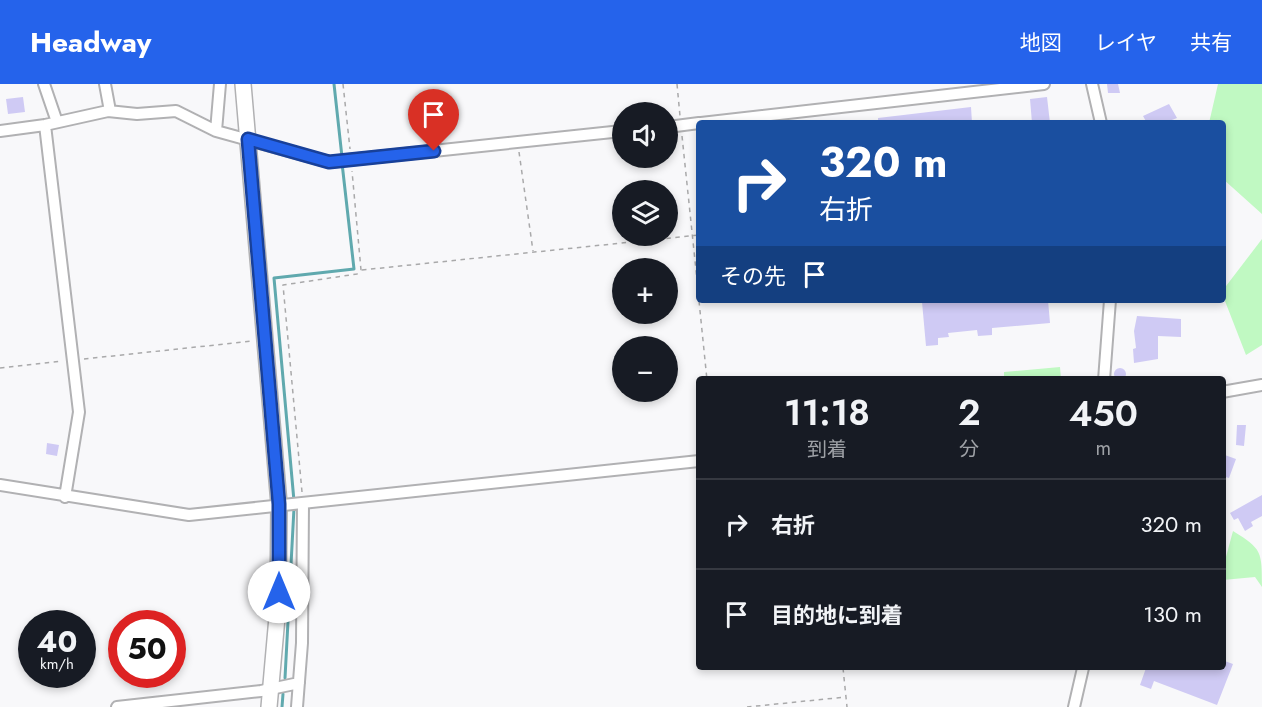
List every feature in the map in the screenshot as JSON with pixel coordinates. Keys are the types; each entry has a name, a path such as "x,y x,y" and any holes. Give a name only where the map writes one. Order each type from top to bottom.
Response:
{"main road":[{"path":"243,84 280,504 278,606 269,707"}],"street":[{"path":"44,84 57,122"},
{"path":"105,84 110,111"},
{"path":"216,131 220,84"},
{"path":"726,120 1044,84"},
{"path":"1092,84 1100,120"},
{"path":"0,131 45,125 110,111 136,114 176,111 216,131 329,162 612,132"},
{"path":"678,125 696,123"},
{"path":"45,125 79,412 65,497"},
{"path":"1104,376 1110,303"},
{"path":"1226,391 1262,385"},
{"path":"0,485 189,515 696,461"},
{"path":"297,707 302,643 303,503"},
{"path":"1074,707 1083,670"},
{"path":"117,707 271,689 299,683"}],"path":[{"path":"343,84 361,270"},
{"path":"677,84 696,273"},
{"path":"518,142 533,252"},
{"path":"303,503 283,285 357,274 361,270 696,235"},
{"path":"699,303 707,376"},
{"path":"0,368 264,340"},
{"path":"843,670 848,707"},
{"path":"747,707 846,697"}],"green space":[{"path":"1218,84 1262,84 1262,214 1226,182 1226,120 1210,120"},
{"path":"1262,239 1262,345 1246,355 1226,303 1226,286"},
{"path":"1060,367 1061,376 1004,376 1004,372"},
{"path":"1233,531 1250,542 1258,552 1262,566 1262,587 1255,577 1226,580 1226,557"}],"building":[{"path":"1107,84 1118,84 1120,93 1108,93"},
{"path":"23,97 25,112 8,114 6,99"},
{"path":"1047,97 1050,120 1032,120 1030,99"},
{"path":"1169,104 1177,118 1145,120 1143,116"},
{"path":"971,107 972,120 878,120 878,118"},
{"path":"922,303 1048,303 1050,323 992,328 992,335 978,336 977,330 948,333 949,337 938,338 938,345 926,346"},
{"path":"1137,316 1181,319 1181,337 1158,336 1158,359 1134,363 1133,349 1136,348 1134,331"},
{"path":"1118,368 1126,372 1126,376 1114,376"},
{"path":"1237,425 1246,425 1244,446 1236,445"},
{"path":"47,443 59,445 57,456 46,454"},
{"path":"1226,455 1236,459 1229,478 1226,477"},
{"path":"1262,495 1262,516 1251,522 1253,526 1245,531 1238,518 1234,520 1230,513"},
{"path":"1226,661 1233,664 1217,705 1154,681 1151,689 1140,685 1145,670 1226,670"}],"waterway":[{"path":"334,84 342,157"},
{"path":"294,501 274,278 354,269 342,163"},
{"path":"285,678 294,508"},
{"path":"282,707 283,694"}],"route":[{"path":"279,592 279,504 248,139 329,162 434,151"}]}
